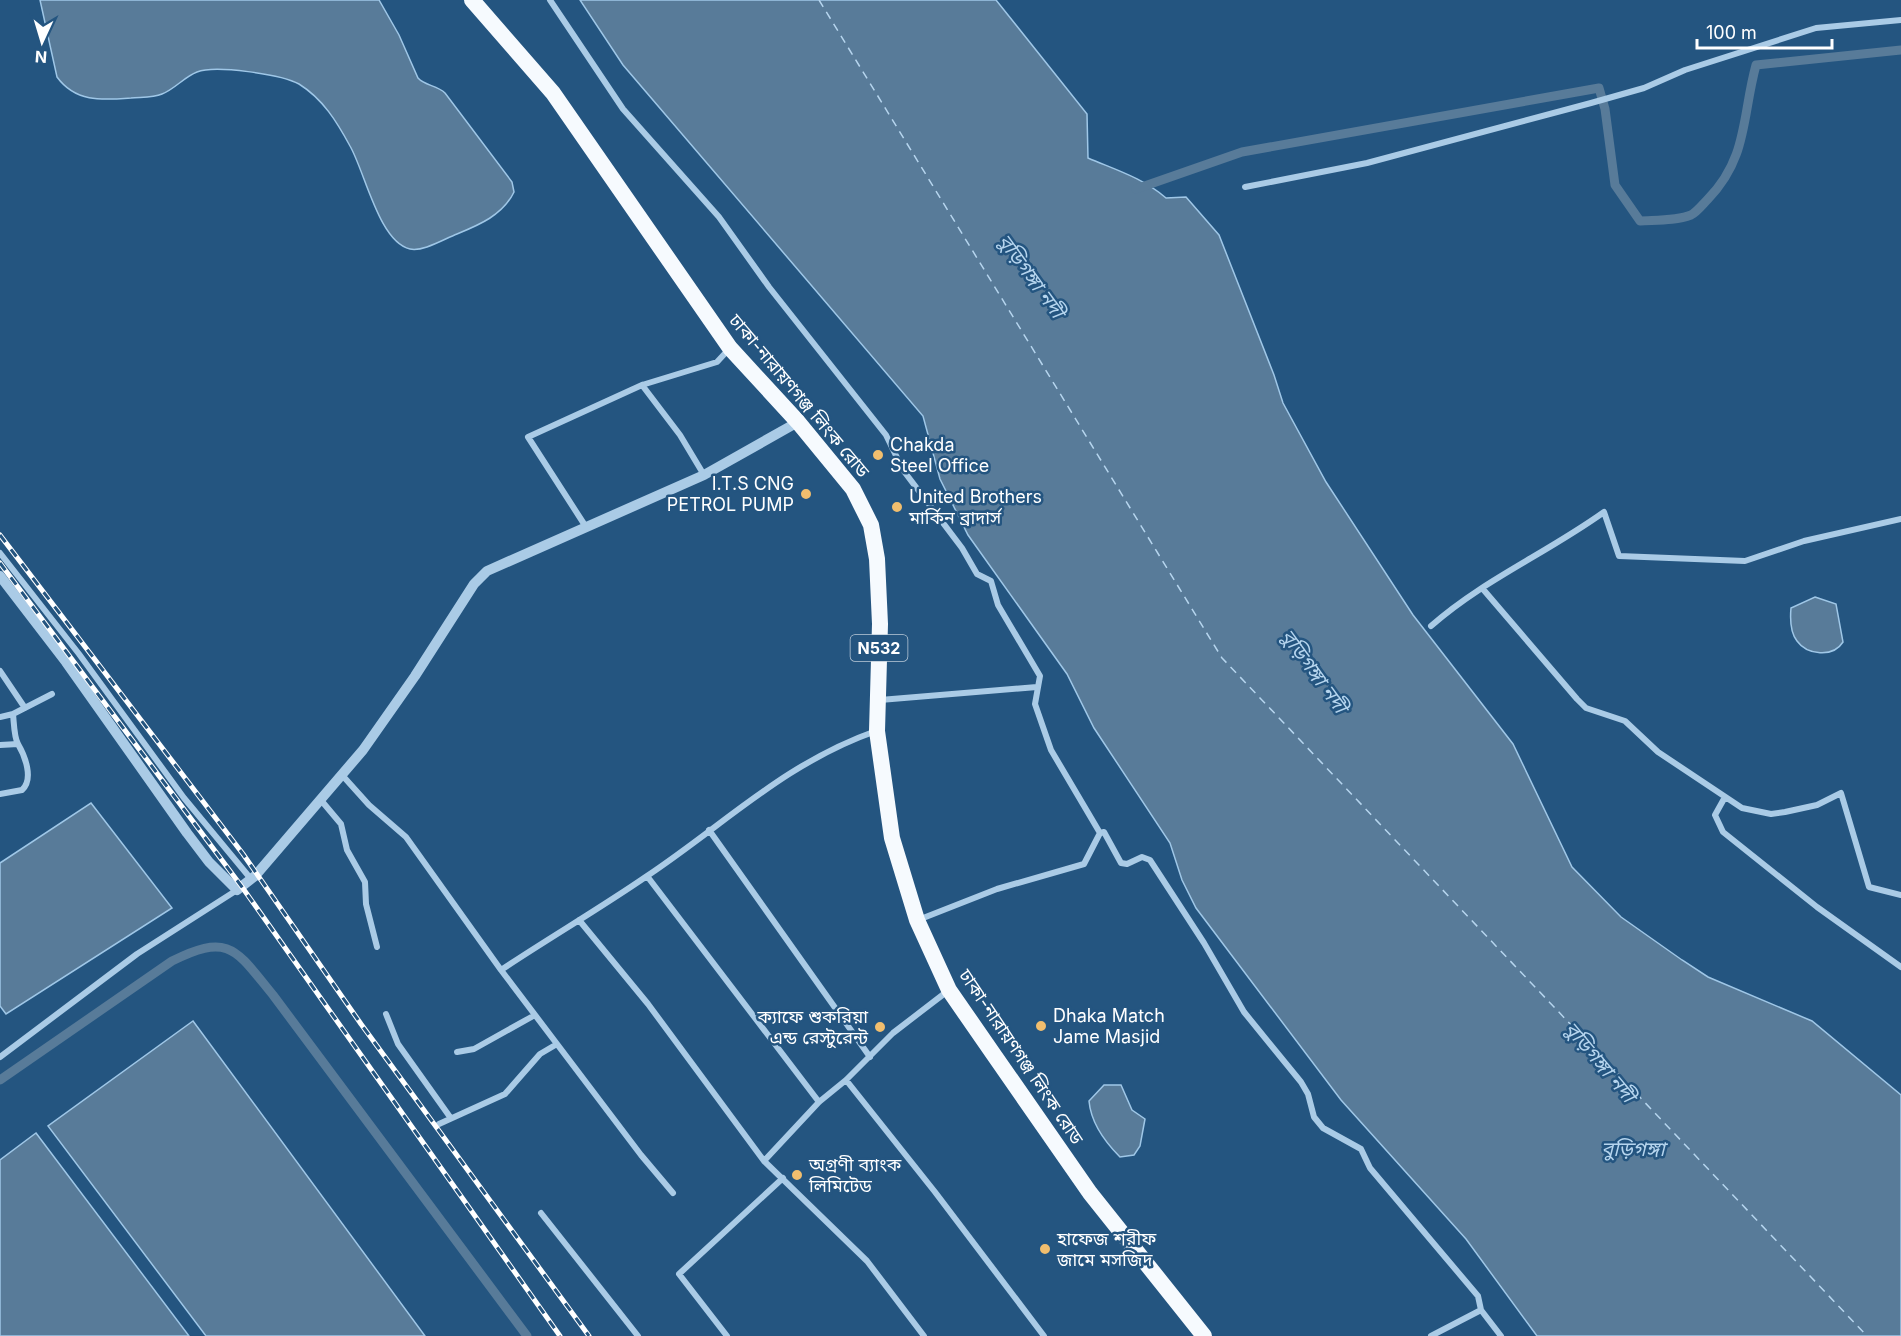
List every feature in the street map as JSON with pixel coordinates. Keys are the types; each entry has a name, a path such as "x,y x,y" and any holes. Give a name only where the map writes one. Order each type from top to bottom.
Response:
{"highway":[{"name":"ঢাকা-নারায়ণগঞ্জ লিংক রোড","path":"472,0 553,93 730,348 798,422 852,489 871,525 877,559 880,624 877,731 892,838 917,921 949,990 1090,1192 1204,1336"}],"street":[{"path":"550,0 623,109 719,217 769,287 886,435 903,470 962,548 977,574 991,581 998,605 1040,676 1035,704 1051,750 1100,833"},
{"path":"1245,187 1367,163 1591,103 1616,94 1644,88 1694,67 1816,28 1901,20"},
{"path":"586,527 528,437 642,385 717,362 730,348"},
{"path":"642,385 680,435 704,475"},
{"path":"0,1057 137,954 251,879 342,775 415,676 474,584 487,571 704,475 798,422"},
{"path":"1431,626 1482,588 1604,512 1619,556 1679,560 1745,561 1804,541 1901,519"},
{"path":"0,553 79,654 184,798 251,879"},
{"path":"0,576 66,662 187,833 209,862 237,890"},
{"path":"1482,588 1586,708 1625,721 1658,752 1742,808 1771,814 1817,805 1841,793 1869,887 1901,895"},
{"path":"0,671 26,708"},
{"path":"878,700 1037,687"},
{"path":"0,717 13,714 52,694"},
{"path":"0,794 22,790 26,786 27,762 18,744 13,714"},
{"path":"501,970 647,876 798,767 839,744 877,731"},
{"path":"0,745 18,744"},
{"path":"342,775 369,805 406,837 501,970 641,1155 673,1193"},
{"path":"1725,797 1715,815 1723,832 1817,907 1901,967"},
{"path":"320,799 341,824 347,850 365,882 366,904 378,947"},
{"path":"709,830 870,1057"},
{"path":"1100,833 1104,832 1121,863 1127,864 1142,857 1150,860 1194,925 1244,1012 1301,1082 1308,1094 1314,1117 1323,1128 1361,1149 1370,1167 1478,1296 1481,1310 1501,1336"},
{"path":"917,921 996,888 1084,864 1100,833"},
{"path":"647,876 819,1102"},
{"path":"579,920 648,1004 764,1161 867,1261 924,1336"},
{"path":"764,1161 819,1102 846,1080 893,1033 949,990"},
{"path":"386,1014 398,1044 450,1117"},
{"path":"457,1052 474,1049 535,1015"},
{"path":"439,1124 450,1117 505,1094 540,1054 557,1044"},
{"path":"846,1080 935,1192 1044,1336"},
{"path":"727,1336 679,1274 783,1178"},
{"path":"541,1213 638,1336"},
{"path":"1431,1336 1481,1310"}],"water":[{"path":"40,0 379,0 399,35 418,78 445,93 512,182 514,192 504,207 482,223 427,247 410,249 399,244 381,220 345,137 322,104 308,90 290,80 278,77 248,72 206,70 192,74 167,92 155,96 100,99 81,96 64,85 57,77"},
{"name":"বুড়িগঙ্গা","path":"580,0 996,0 1087,114 1088,158 1139,180 1166,198 1186,197 1219,235 1283,403 1326,482 1413,615 1513,744 1572,867 1621,917 1682,960 1708,977 1812,1021 1901,1095 1901,1336 1537,1336 1466,1239 1341,1100 1196,908 1182,880 1170,843 1094,728 1067,674 968,535 940,479 923,416 623,65"},
{"path":"1815,597 1836,604 1843,642 1833,651 1813,652 1801,646 1792,630 1791,608"},
{"path":"91,803 172,908 6,1014 0,1006 0,863"},
{"path":"193,1021 425,1336 206,1336 48,1126"},
{"path":"1104,1085 1121,1085 1132,1110 1145,1119 1140,1146 1134,1155 1120,1157 1104,1138 1093,1117 1089,1101"},
{"path":"36,1133 189,1336 0,1336 0,1160"}],"waterway":[{"path":"1136,189 1242,152 1599,88 1605,109 1615,185 1640,221 1679,218 1691,215 1698,210 1721,184 1730,168 1742,136 1756,65 1901,50"},
{"path":"0,1080 172,961 191,952 207,948 220,947 230,950 250,967 273,995 527,1336"}],"ferry route":[{"path":"819,0 1222,658 1867,1336"}],"railway":[{"path":"0,535 243,854 361,1024 589,1336"},
{"path":"0,563 242,887 560,1336"}],"place":[{"name":"Chakda Steel Office","path":"878,455"},
{"name":"I.T.S CNG PETROL PUMP","path":"806,494"},
{"name":"United Brothers মার্কিন ব্রাদার্স","path":"897,507"},
{"name":"Dhaka Match Jame Masjid","path":"1041,1026"},
{"name":"ক্যাফে শুকরিয়া এন্ড রেস্টুরেন্ট","path":"880,1027"},
{"name":"অগ্রণী ব্যাংক লিমিটেড","path":"797,1175"},
{"name":"হাফেজ শরীফ জামে মসজিদ","path":"1045,1249"}],"water label":[{"name":"বুড়িগঙ্গা নদী","path":"1031,276"},
{"name":"বুড়িগঙ্গা নদী","path":"1314,671"},
{"name":"বুড়িগঙ্গা নদী","path":"1600,1062"}]}
